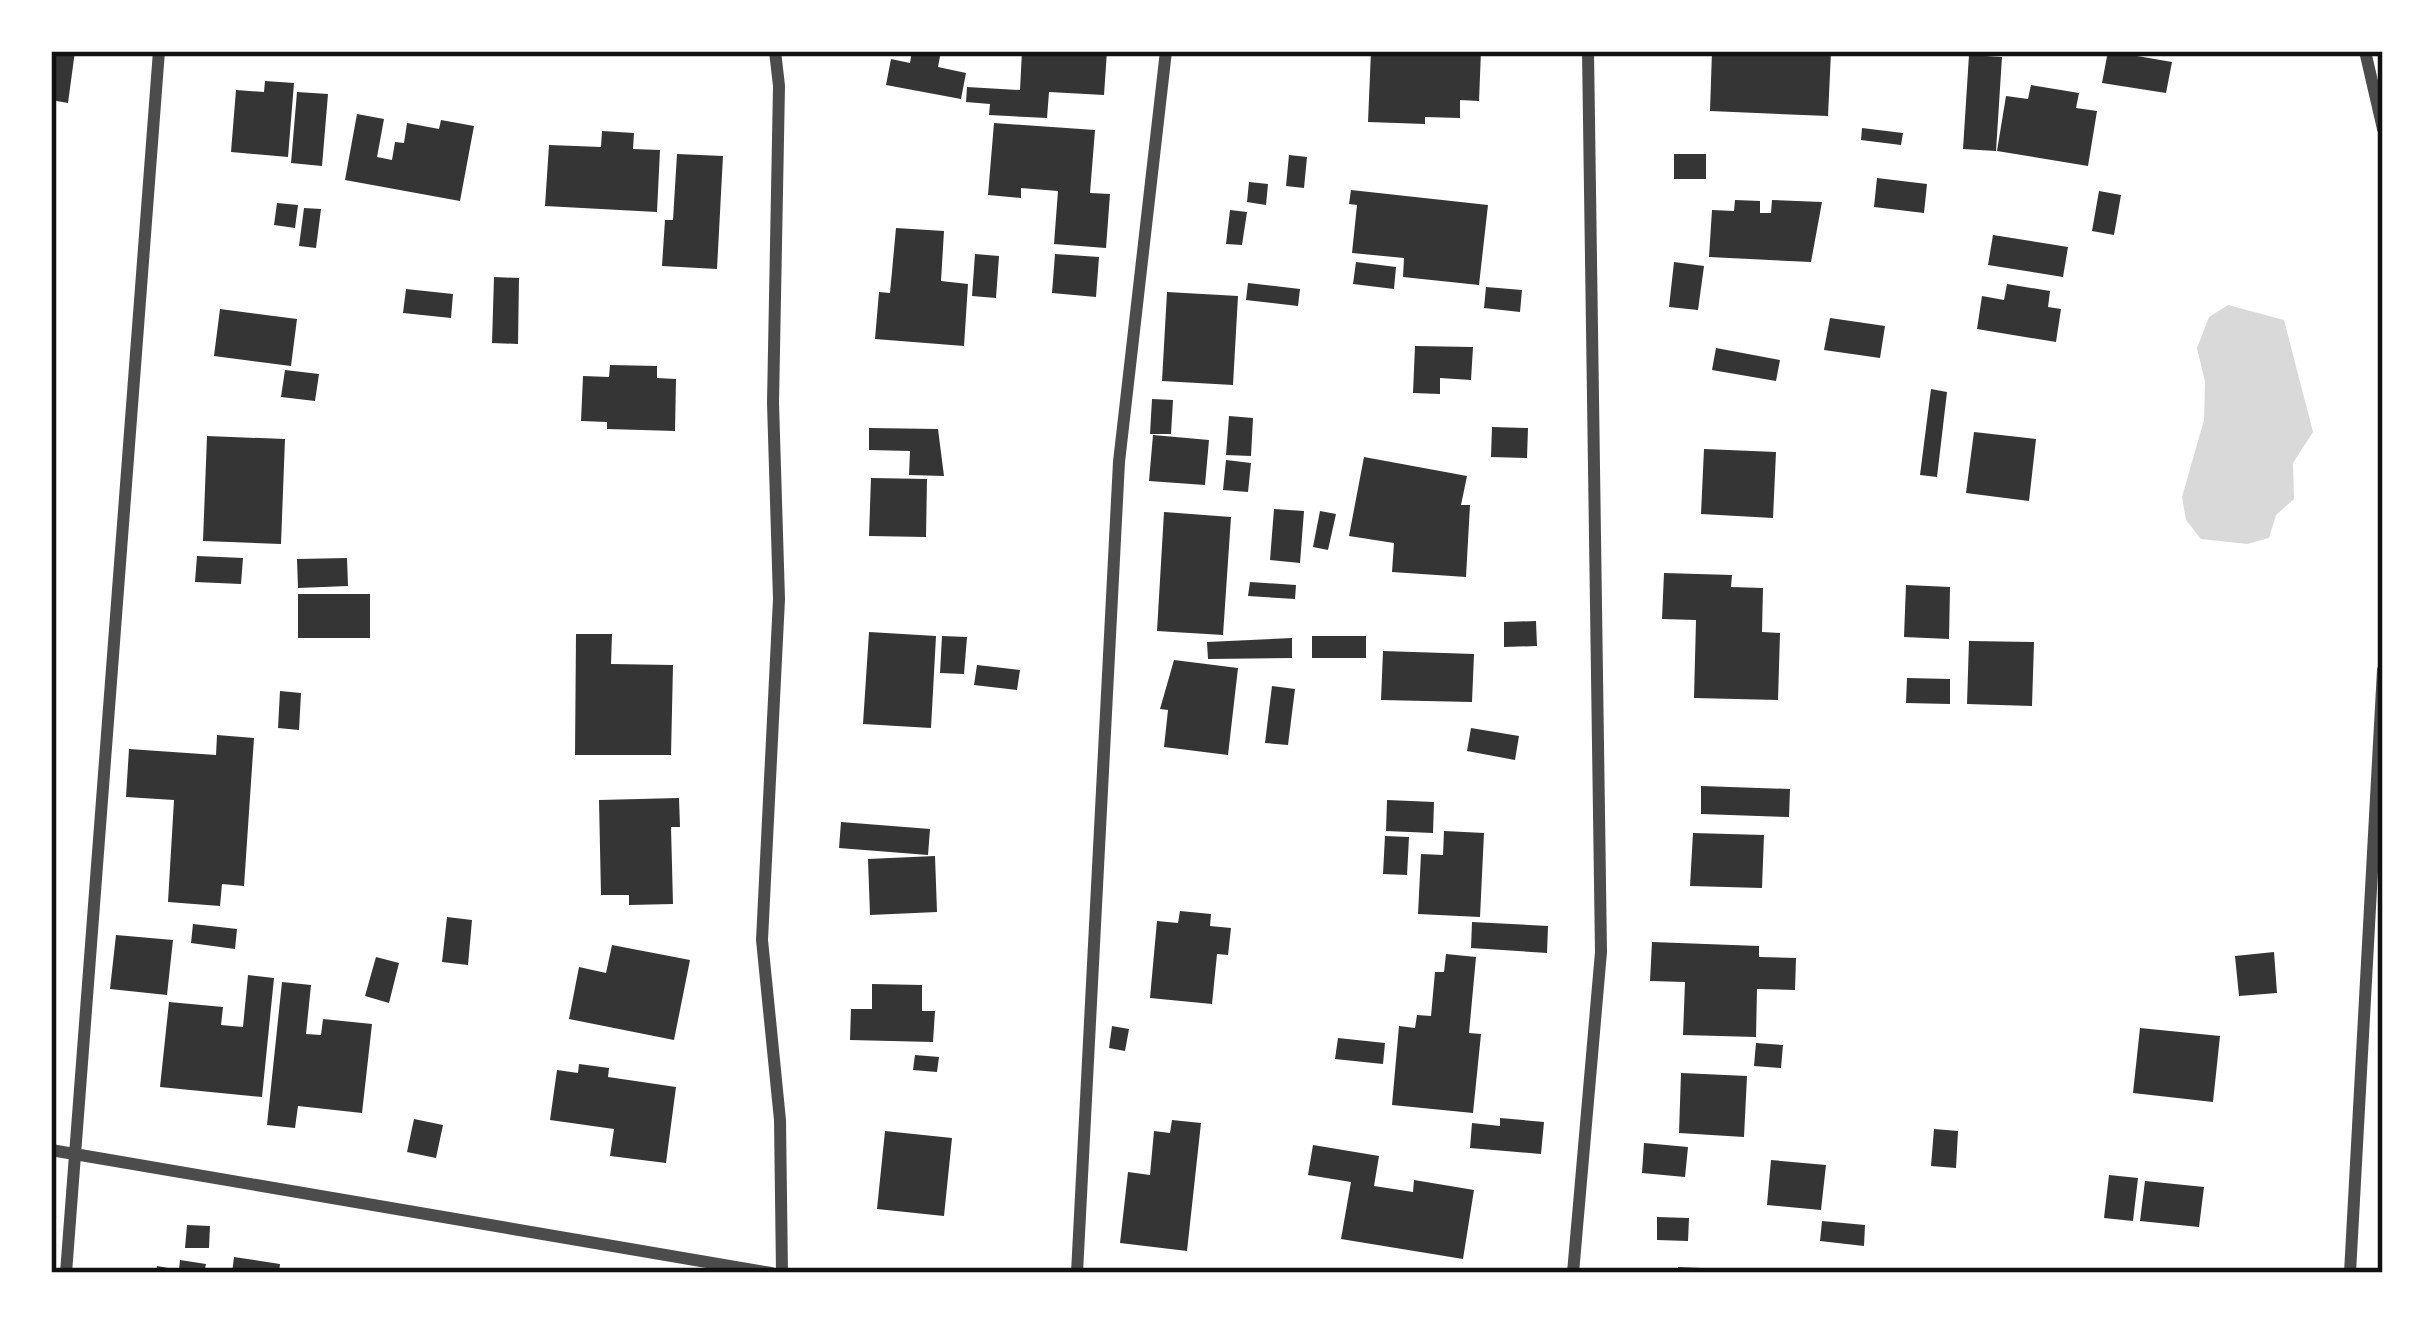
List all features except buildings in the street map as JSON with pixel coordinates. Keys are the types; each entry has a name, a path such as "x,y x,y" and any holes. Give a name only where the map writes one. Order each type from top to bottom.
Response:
{"street":[{"path":"66,1273 159,51"},
{"path":"775,51 779,86 772,403 779,599 762,940 780,1120 782,1273"},
{"path":"1077,1273 1119,462 1166,51"},
{"path":"1574,1273 1600,952 1588,51"},
{"path":"2365,51 2383,129"},
{"path":"2350,1273 2383,670"},
{"path":"51,1150 771,1273"}],"shaded area":[{"path":"2228,305 2284,320 2313,432 2293,463 2294,499 2276,515 2269,538 2247,544 2201,539 2186,520 2182,497 2204,420 2205,382 2197,348 2209,317"}]}
